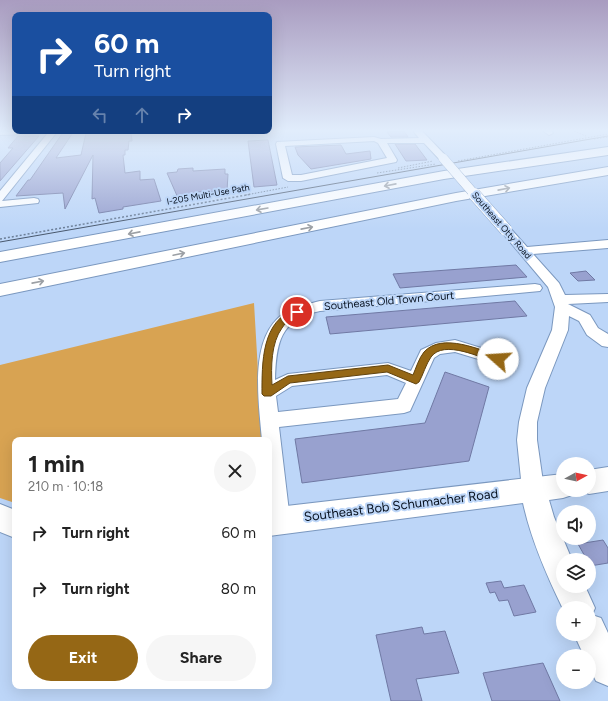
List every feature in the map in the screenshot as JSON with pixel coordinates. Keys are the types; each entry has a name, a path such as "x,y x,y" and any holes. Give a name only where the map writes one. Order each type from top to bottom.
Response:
{"highway":[{"path":"0,257 444,175 528,163"},
{"path":"0,290 527,184 608,171"},
{"path":"527,184 608,179"}],"main road":[{"path":"596,481 608,479"},
{"name":"Southeast Bob Schumacher Road","path":"274,521 556,487"},
{"path":"533,489 540,517 556,558"},
{"path":"0,518 12,523"},
{"path":"594,641 608,669"}],"street":[{"path":"0,198 28,163"},
{"path":"284,163 288,178 301,178 379,163"},
{"name":"Southeast Otty Road","path":"441,163 524,250 554,286 561,304"},
{"path":"0,204 34,201"},
{"path":"524,250 608,244"},
{"name":"Southeast Old Town Court","path":"271,437 267,394 267,365 272,338 278,327 286,318 297,312 320,306 535,288"},
{"path":"561,304 608,298"},
{"path":"561,304 585,318 592,331 608,342"},
{"path":"533,489 527,440 528,422 536,388 560,330 561,304"},
{"path":"270,420 404,406 428,354 436,349 446,346 464,347 498,359"},
{"path":"267,394 288,380 388,369 416,380"},
{"name":"Southeast Old Town Court","path":"272,470 274,521"}],"path":[{"path":"375,172 429,163"},
{"name":"I-205 Multi-Use Path","path":"0,239 288,187"}],"shaded area":[{"path":"254,303 262,437 12,437 12,502 0,498 0,365"}],"building":[{"path":"0,163 16,163 0,181"},
{"path":"42,163 89,163 65,209 63,193 16,196 28,180 30,180"},
{"path":"93,163 124,163 125,173 140,171 140,180 154,179 161,201 123,207 123,209 99,213 95,198 92,199"},
{"path":"251,163 273,163 277,185 254,187"},
{"path":"305,163 349,163 311,169"},
{"path":"193,168 193,171 225,169 225,174 228,174 227,191 197,192 198,194 178,198 167,173 177,172 178,169"},
{"path":"516,265 527,277 400,288 393,274"},
{"path":"586,271 595,280 578,281 570,273"},
{"path":"515,301 527,316 330,334 326,317"},
{"path":"445,372 489,387 469,461 302,483 295,439 425,423"},
{"path":"603,540 608,548 608,563 596,565 596,553 583,553 579,545 596,545 596,541"},
{"path":"501,581 504,588 524,585 536,612 514,616 508,600 499,601 495,592 490,593 486,583"},
{"path":"422,627 424,634 445,631 459,673 416,679 422,701 391,701 376,635"},
{"path":"543,663 560,701 492,701 483,673"}],"tram line":[{"path":"0,242 455,163"}],"route":[{"path":"297,312 286,318 278,327 272,338 268,351 266,384 267,394 288,380 388,369 416,380 428,354 436,349 446,346 464,347 498,359"}]}
